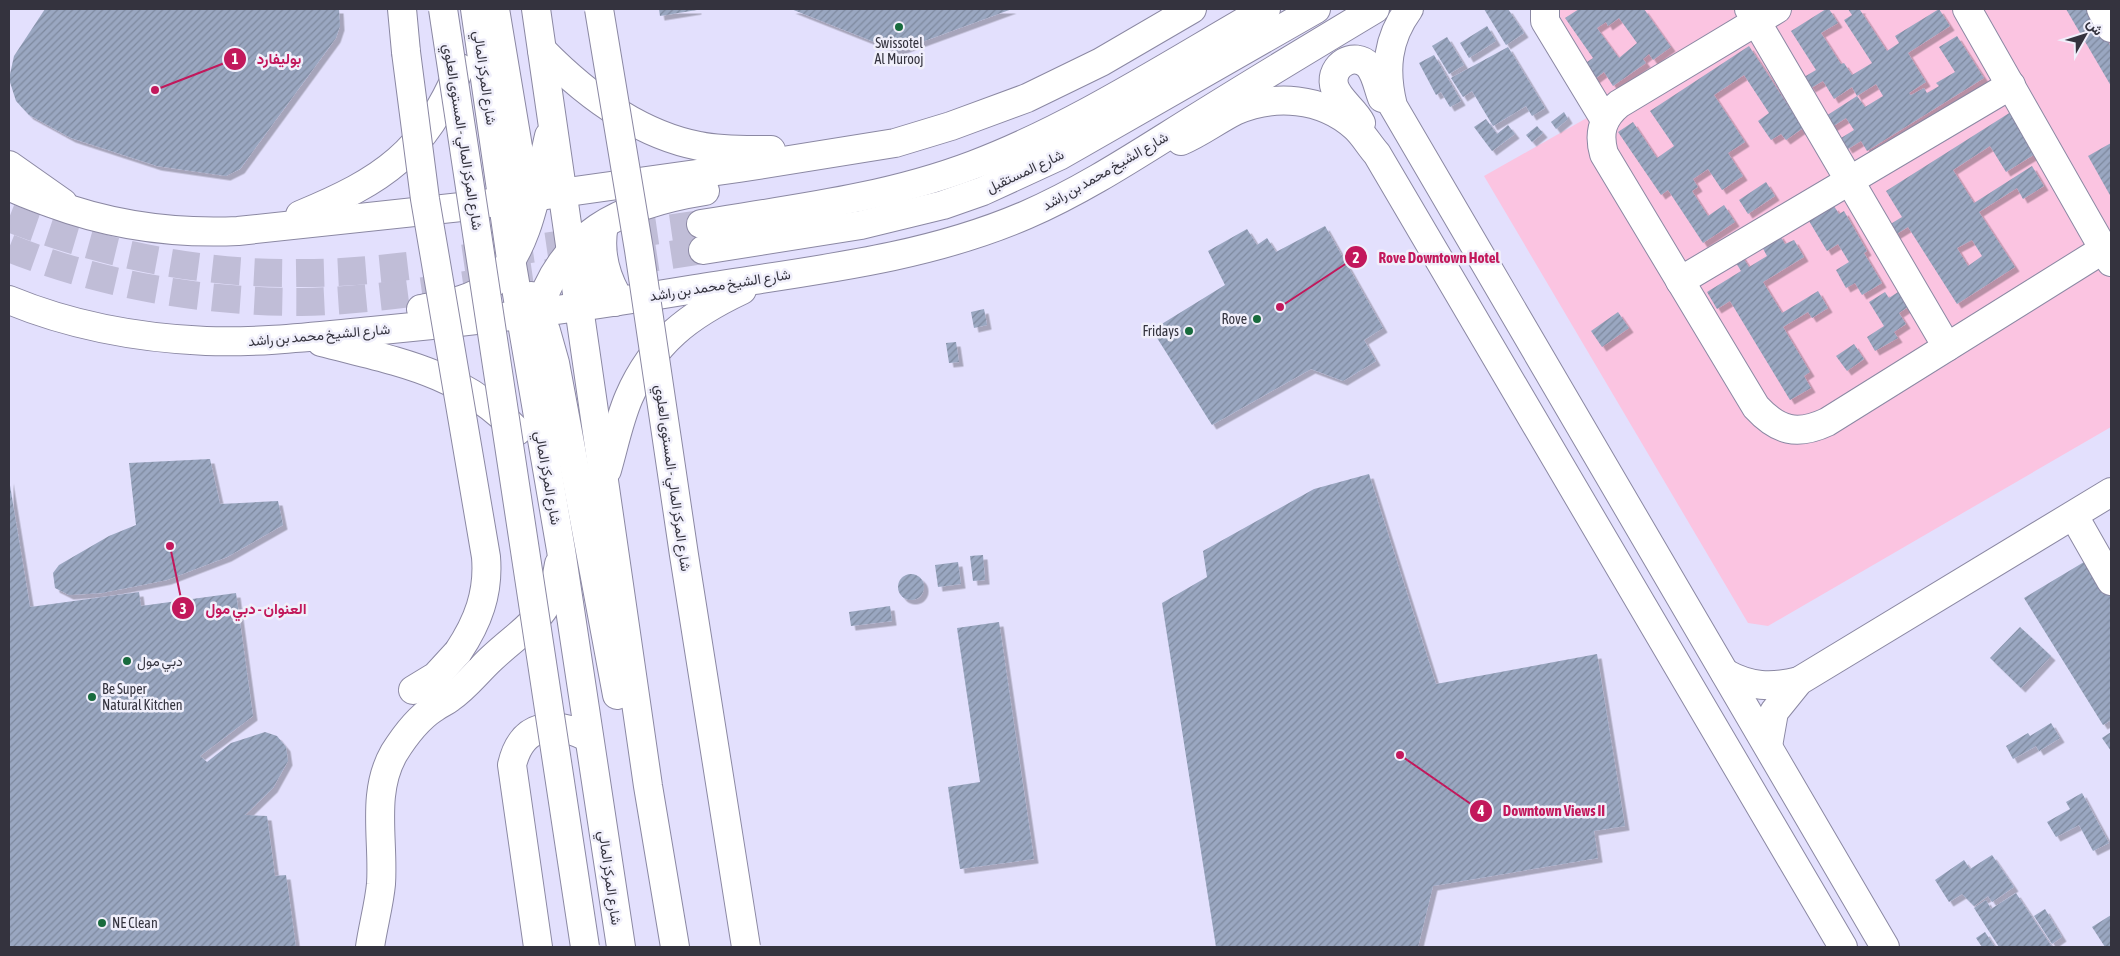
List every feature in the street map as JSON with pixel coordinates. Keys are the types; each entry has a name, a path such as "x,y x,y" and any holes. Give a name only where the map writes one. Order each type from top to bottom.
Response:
{"main road":[{"path":"402,9 420,161 487,569 482,608 472,631 458,652 436,676 413,690"},
{"name":"شارع المركز المالي - المستوى العلوي","path":"443,9 585,947"},
{"path":"271,227 361,188 402,158 419,139 450,92 462,64 474,9"},
{"name":"شارع المركز المالي","path":"474,9 511,259 530,314 528,357 532,386 561,550 621,947"},
{"path":"495,9 522,164 534,197 550,224 571,250 619,302"},
{"path":"536,9 648,786 675,947"},
{"name":"شارع المركز المالي - المستوى العلوي","path":"599,9 639,250 684,555 746,947"},
{"path":"11,188 74,212 106,221 172,231 230,231 456,207 739,168 838,152 924,135 1012,104 1100,62 1192,9"},
{"name":"شارع المستقبل","path":"701,224 858,198 920,182 974,165 1047,132 1266,9"},
{"name":"شارع المستقبل","path":"703,250 902,216 983,191 1060,156 1316,9"},
{"name":"شارع الشيخ محمد بن راشد","path":"9,300 70,322 116,332 162,338 256,341 469,322 530,314 619,302 897,256 963,239 1027,215 1058,200 1375,9"},
{"path":"1409,9 1395,31 1387,68 1393,106 1885,947"},
{"path":"1545,9 1545,21 1605,120"},
{"path":"1947,347 1849,181 1761,13 1619,104 1605,120 1601,131 1604,154 1756,407 1767,419 1781,427 1797,430 1813,429 1947,347 2108,256 1967,9"},
{"path":"2101,9 2111,28"},
{"path":"542,50 567,76 596,99 630,120 679,141 720,149 838,152"},
{"path":"1409,136 1382,98 1374,73 1367,64 1357,59 1346,60 1338,66 1333,76 1334,87 1358,118 1376,154 1843,947"},
{"path":"1680,280 2011,85"},
{"path":"1150,146 1173,144 1184,140 1234,112 1254,104 1276,100 1297,101 1318,106 1338,115 1355,127 1376,154"},
{"path":"515,130 525,145 537,147 542,143 552,124"},
{"path":"303,337 468,297 488,287 501,274 522,240 552,124"},
{"path":"648,786 630,750 620,712 555,363 530,314 571,250 623,213 657,200 769,180 792,174 838,152"},
{"path":"9,164 74,212"},
{"path":"456,207 488,231 511,259"},
{"path":"456,207 475,249 475,274 468,297"},
{"path":"604,225 602,253 606,270 619,302"},
{"path":"605,479 628,398 658,348 678,327 702,310 769,277"},
{"path":"303,337 422,369 467,389 505,419 522,437 548,481"},
{"path":"532,386 539,359 548,357 555,363"},
{"path":"1768,746 1774,712 1785,695 1799,681 2111,492"},
{"path":"2074,516 2111,581"},
{"path":"370,947 381,884 380,798 384,774 393,755 416,724 433,708 450,699 470,683 482,667 539,616 556,588 561,550"},
{"path":"1724,673 1741,682 1757,686 1777,686 1799,681"},
{"path":"538,947 512,777 514,754 529,735 551,726 574,730 590,738"}],"shaded area":[{"path":"1531,9 2111,9 2111,427 1768,626 1748,623 1484,176 1592,115"}],"building":[{"path":"45,9 339,9 340,26 336,38 240,169 226,176 157,166 71,138 29,115 16,101 9,79 14,56"},
{"path":"659,9 697,9 697,10 660,16"},
{"name":"Swissotel Al Murooj","path":"791,9 1012,9 897,51"},
{"path":"1484,9 1508,9 1524,33 1506,45"},
{"path":"1579,9 1644,9 1671,47 1653,60 1649,54 1643,59 1646,63 1613,86 1604,72 1592,81 1581,66 1593,58 1565,18","holes":["1619,18 1637,43 1619,58 1597,28 1606,22 1608,26"]},
{"path":"1826,9 1829,9 1838,23 1821,33 1841,64 1844,63 1852,75 1872,63 1844,20 1852,15 1848,9 1862,9 1860,10 1887,51 1899,43 1895,36 1939,9 1950,26 1908,53 1926,82 1909,93 1911,95 1924,88 1927,93 1939,86 1936,83 1955,72 1939,47 1957,36 1984,78 1867,151 1861,141 1848,149 1841,138 1854,130 1846,118 1832,127 1826,116 1857,96 1852,87 1834,99 1823,81 1811,88 1804,77 1816,70 1791,31","holes":["1876,84 1883,96 1865,107 1857,96"]},
{"path":"2066,9 2089,9 2111,47 2111,86"},
{"path":"1487,26 1496,41 1469,58 1460,43"},
{"path":"1447,37 1464,65 1449,74 1432,46"},
{"path":"1749,46 1803,128 1786,140 1781,134 1771,140 1758,121 1769,113 1744,75 1714,95 1745,142 1728,153 1743,176 1722,190 1708,169 1693,179 1698,187 1692,191 1708,216 1724,205 1735,222 1703,243 1668,190 1661,195 1618,132 1633,122 1657,158 1674,146 1650,111"},
{"path":"1508,47 1545,108 1532,116 1526,106 1493,126 1472,91 1463,97 1451,78"},
{"path":"1434,55 1461,101 1450,107 1441,92 1436,95 1419,63"},
{"path":"2014,110 2040,151 2006,172 1990,146 1953,170 1974,203 2032,166 2044,186 2023,199 2017,188 1979,212 2015,267 1957,304 1908,227 1895,235 1889,225 1902,217 1886,191","holes":["1972,240 1982,256 1968,266 1957,248"]},
{"path":"1564,112 1568,119 1556,129 1551,122"},
{"path":"1486,119 1497,134 1508,125 1515,134 1492,151 1474,127"},
{"path":"1537,126 1543,133 1532,142 1526,135"},
{"path":"2111,143 2111,197 2088,156"},
{"path":"1766,182 1775,196 1748,214 1739,200"},
{"path":"1834,206 1839,214 1844,211 1867,251 1864,253 1882,283 1862,295 1855,283 1846,288 1836,270 1849,262 1838,244 1827,251 1809,221"},
{"path":"1325,226 1383,328 1364,340 1376,361 1343,381 1311,369 1212,425 1152,330 1225,285 1208,251 1247,229 1257,245 1267,238 1276,252"},
{"path":"1779,234 1785,244 1794,240 1804,257 1763,282 1782,313 1818,291 1828,308 1812,318 1808,312 1783,327 1810,372 1804,376 1811,388 1790,400 1730,301 1717,309 1707,292 1741,271 1733,258 1740,253 1749,267 1767,256 1761,245"},
{"path":"1885,292 1889,298 1898,292 1908,307 1899,313 1906,324 1894,332 1898,338 1875,351 1867,337 1884,326 1869,302"},
{"path":"984,309 987,325 974,328 971,312"},
{"path":"1618,312 1629,328 1602,347 1591,331"},
{"path":"956,342 959,362 949,363 946,343"},
{"path":"1854,344 1864,359 1847,371 1836,356"},
{"path":"210,459 220,504 278,501 283,525 227,557 167,580 102,593 69,595 55,588 53,573 59,565 109,536 136,525 129,463"},
{"path":"1369,474 1436,684 1597,654 1625,826 1594,831 1598,858 1433,886 1418,947 1216,947 1162,603 1207,577 1203,551 1314,489"},
{"name":"دبي مول","path":"9,479 30,607 139,592 141,606 236,593 253,716 200,756 207,762 231,743 265,732 277,736 286,747 288,761 273,788 245,815 267,816 275,876 286,875 296,947 9,947"},
{"path":"983,555 985,580 973,581 970,556"},
{"path":"958,562 961,584 938,587 935,565"},
{"path":"2084,562 2089,570 2095,566 2111,592 2111,720 2103,725 2024,598"},
{"path":"911,574 920,578 924,587 920,596 911,600 902,596 898,587 902,578"},
{"path":"890,606 892,621 851,626 849,612"},
{"path":"999,622 1034,859 960,869 948,787 980,782 957,628"},
{"path":"2020,627 2051,656 2021,688 1990,658"},
{"path":"2051,723 2060,738 2039,751 2036,746 2013,759 2006,746 2028,733 2030,736"},
{"path":"2111,732 2111,751 2102,738"},
{"path":"2082,793 2109,843 2093,851 2079,825 2056,837 2047,822 2070,809 2066,802"},
{"path":"1992,855 2014,887 1992,902 1988,896 1974,906 1962,894 1949,902 1935,880 1964,860 1970,869"},
{"path":"2016,893 2052,947 1999,947 1974,908 1986,900 1991,909"},
{"path":"2045,909 2062,937 2052,944 2034,916"},
{"path":"2111,915 2111,947 2105,947 2092,927"},
{"path":"1985,932 1995,947 1982,947 1976,938"}],"tunnel":[{"path":"9,218 80,242 153,260 191,266 266,273 328,273 400,267 701,224"},
{"path":"9,248 80,272 153,289 227,299 301,302 348,300 394,295 703,250"}],"place":[{"name":"Swissotel Al Murooj","path":"899,27"},
{"name":"بوليفارد","path":"155,90"},
{"name":"Rove Downtown Hotel","path":"1280,307"},
{"name":"Rove","path":"1257,319"},
{"name":"Fridays","path":"1189,331"},
{"name":"العنوان - دبي مول","path":"170,546"},
{"name":"دبي مول","path":"127,661"},
{"name":"Be Super Natural Kitchen","path":"92,697"},
{"name":"Downtown Views II","path":"1400,755"},
{"name":"NE Clean","path":"102,923"}]}
